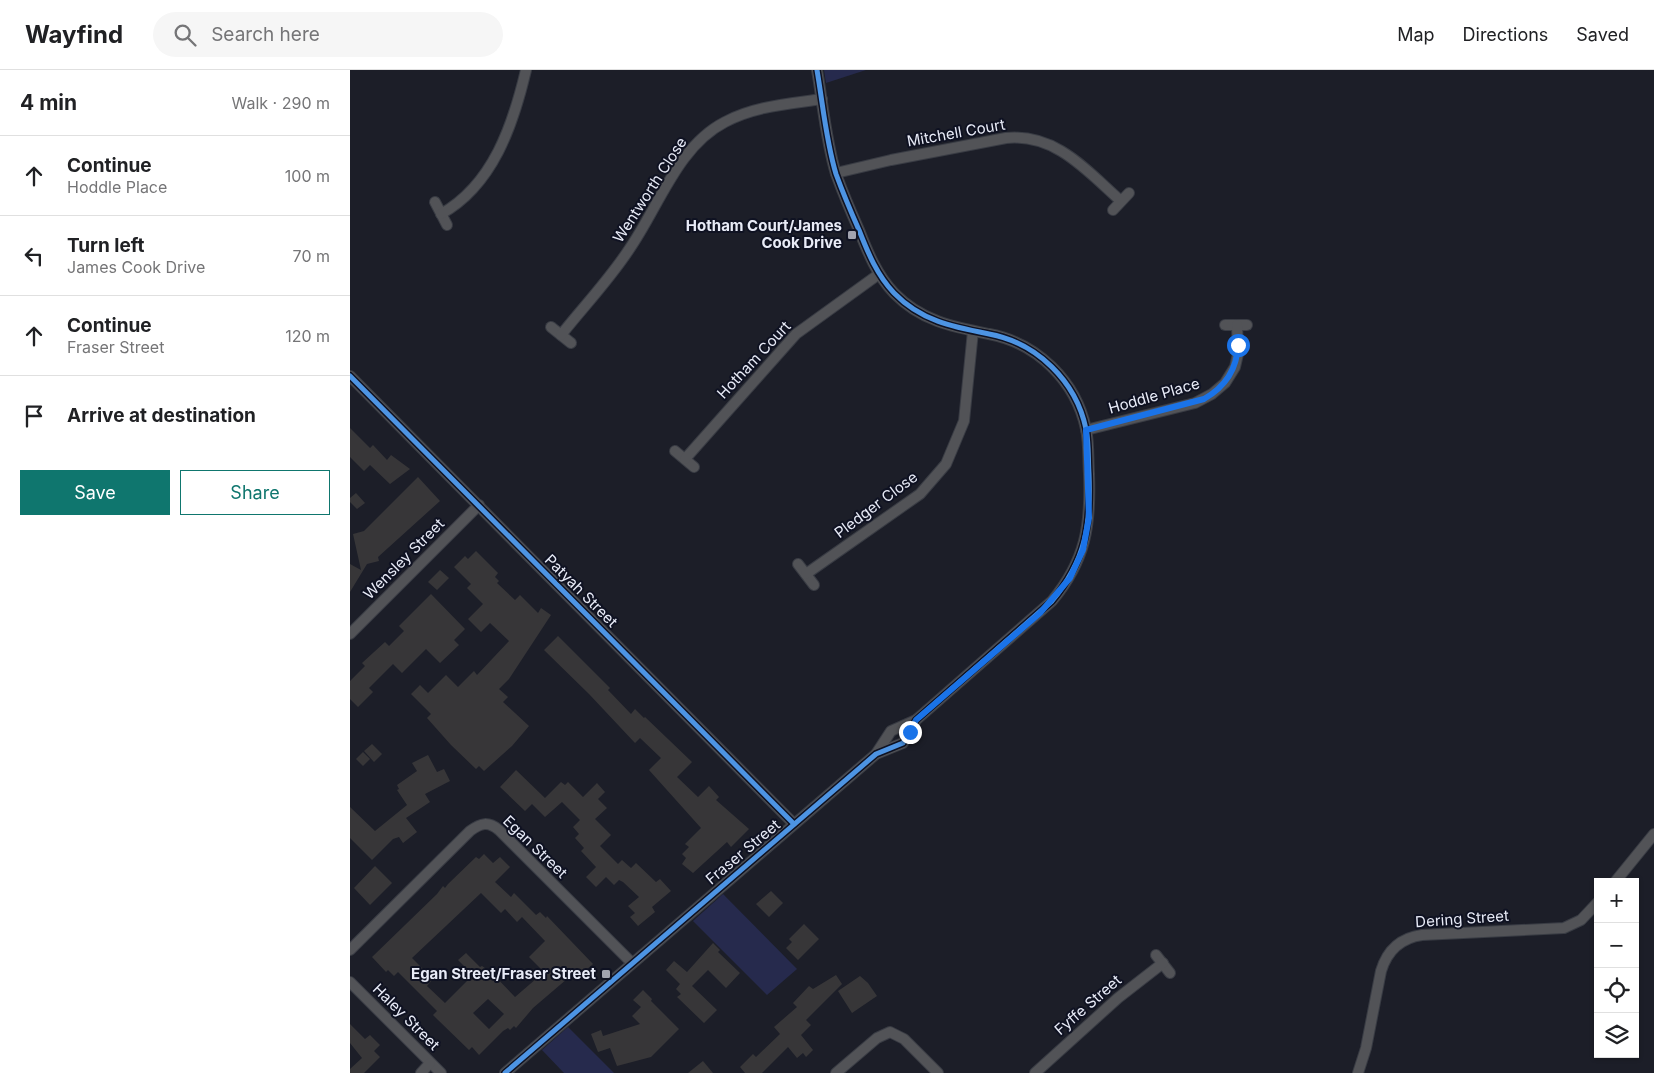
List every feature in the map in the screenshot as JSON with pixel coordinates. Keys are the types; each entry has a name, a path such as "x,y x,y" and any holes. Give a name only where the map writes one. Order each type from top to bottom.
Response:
{"street":[{"path":"441,214 468,194 493,163 517,102 526,70"},
{"name":"Fraser Street","path":"504,1073 876,754 903,743 916,720 1040,613 1062,590 1077,564 1086,537 1089,518 1086,430 1079,406 1066,383 1043,359 1016,342 938,323 923,315 896,294 879,274 836,173 818,70"},
{"name":"Wentworth Close","path":"561,335 630,248 686,156 698,142 724,122 742,114 758,109 822,99"},
{"name":"Mitchell Court","path":"836,173 891,160 1006,138 1025,137 1043,141 1060,149 1121,201"},
{"path":"1113,210 1129,193"},
{"path":"435,202 447,225"},
{"name":"Hotham Court","path":"685,459 796,334 879,274"},
{"name":"Hoddle Place","path":"1086,430 1195,403 1212,394 1225,383 1234,367 1238,354 1242,325 1225,325"},
{"path":"551,326 571,343"},
{"name":"Pledger Close","path":"806,574 914,498 930,484 946,464 964,421 973,331"},
{"name":"Patyah Street","path":"350,376 794,824"},
{"path":"675,451 694,467"},
{"name":"Wensley Street","path":"350,634 479,505"},
{"path":"798,564 814,585"},
{"path":"876,754 891,731 916,720"},
{"name":"Egan Street","path":"350,950 470,831 482,824 488,823 499,830 632,963"},
{"path":"1618,878 1654,834"},
{"name":"Dering Street","path":"1358,1073 1366,1048 1381,971 1386,958 1404,940 1422,935 1564,928 1581,920 1594,906"},
{"path":"1156,955 1170,973"},
{"name":"Fyffe Street","path":"1035,1073 1118,998 1163,963"},
{"name":"Haley Street","path":"350,982 441,1073"},
{"path":"836,1073 876,1038 890,1032 904,1039 938,1073"},
{"path":"421,1073 430,1063"}],"shaded area":[{"path":"824,70 866,70 826,83"},
{"path":"723,894 797,969 767,995 693,921"},
{"path":"568,1027 614,1073 564,1073 542,1050"}],"building":[{"path":"350,428 370,448 373,445 387,460 391,455 410,469 390,484 370,465 364,471 350,457"},
{"path":"418,477 440,501 378,557 379,561 367,564 350,592 350,564 361,570 353,534 364,531"},
{"path":"356,493 365,503 357,509 350,502 350,498"},
{"path":"476,551 498,573 495,577 499,581 497,583 515,600 520,595 538,613 541,608 551,615 509,679 499,689 508,697 503,702 529,726 512,746 484,771 479,766 476,769 451,745 427,718 431,714 411,694 420,685 428,693 446,675 458,687 474,671 477,675 509,641 490,623 481,632 468,619 483,604 467,588 471,584 454,567 465,556 468,559"},
{"path":"440,570 449,578 437,590 428,582"},
{"path":"431,594 465,629 454,640 459,645 440,663 426,649 402,673 393,664 369,688 373,692 358,707 350,699 350,681 365,666 362,663 385,642 389,646 404,631 399,626"},
{"path":"558,636 610,688 608,690 631,714 635,709 692,762 677,777 698,797 709,786 719,797 716,800 749,829 731,847 727,842 693,873 682,864 686,858 682,854 689,847 685,844 701,828 649,770 661,758 640,738 635,743 544,650"},
{"path":"372,744 382,754 374,762 364,751"},
{"path":"363,752 370,759 363,766 356,759"},
{"path":"428,755 437,772 444,769 450,781 425,794 430,802 406,818 417,832 403,843 399,837 393,839 372,860 350,838 350,807 375,831 407,805 397,790 399,789 397,785 417,771 412,763"},
{"path":"516,770 545,798 561,782 565,785 568,782 583,797 597,783 605,792 598,799 607,808 595,819 611,835 600,846 618,864 622,860 631,868 636,863 656,882 660,879 671,891 652,907 655,912 638,926 630,917 635,913 628,906 639,897 619,880 614,885 606,877 596,887 586,877 596,867 581,851 584,848 575,838 579,834 573,827 580,820 562,802 545,817 532,804 525,811 500,787"},
{"path":"484,854 493,863 500,857 510,867 495,882 511,897 514,893 536,915 540,912 546,918 547,916 593,964 578,977 574,973 533,1008 516,1028 514,1026 510,1030 508,1028 503,1031 479,1055 472,1047 469,1050 433,1015 437,1011 398,972 394,976 388,970 386,972 372,957 443,886 445,888 476,857 479,859","holes":["481,893 501,913 505,909 517,922 522,917 545,941 529,957 544,972 515,997 492,973 482,966 480,967 466,953 458,960 473,975 445,1003 427,986 433,979 412,958","488,999 504,1014 489,1029 473,1013"]},
{"path":"375,866 392,883 370,905 354,888"},
{"path":"771,891 783,903 769,917 756,904"},
{"path":"804,924 819,939 798,960 786,948 792,942 789,939"},
{"path":"713,943 720,950 718,952 740,973 726,988 708,970 692,986 717,1010 704,1023 677,997 681,994 676,989 680,984 666,970 674,961 687,972"},
{"path":"836,975 842,984 806,1020 811,1025 801,1035 813,1050 806,1057 803,1053 797,1058 788,1047 762,1073 745,1073 740,1067 753,1054 756,1057 780,1034 774,1027 797,1007 793,1003 809,986 813,989"},
{"path":"860,976 868,983 877,996 852,1013 838,991"},
{"path":"643,990 652,999 651,1001 679,1029 651,1057 617,1066 610,1048 598,1052 591,1034 601,1030 603,1036 640,1024 632,1016 641,1007 633,1000"},
{"path":"350,1024 365,1039 370,1035 380,1045 374,1051 380,1057 364,1073 350,1073 350,1069 362,1058 350,1043"},
{"path":"703,1061 713,1073 688,1073"}],"cycle path":[{"path":"505,1073 876,754 903,743 916,720 1052,601 1072,571 1084,541 1089,510 1088,445 1081,412 1073,395 1064,380 1052,367 1038,355 1023,346 1007,339 963,329 926,316 904,303 888,286 870,255 836,174 827,136 817,70"},
{"path":"350,376 794,824"}],"place":[{"name":"Hotham Court/James Cook Drive","path":"852,235"},
{"name":"Egan Street/Fraser Street","path":"606,974"}],"route":[{"path":"910,732 916,720 1040,613 1062,590 1070,578 1083,550 1089,518 1090,499 1086,430 1195,403 1204,399 1225,383 1237,360 1238,345"}]}
